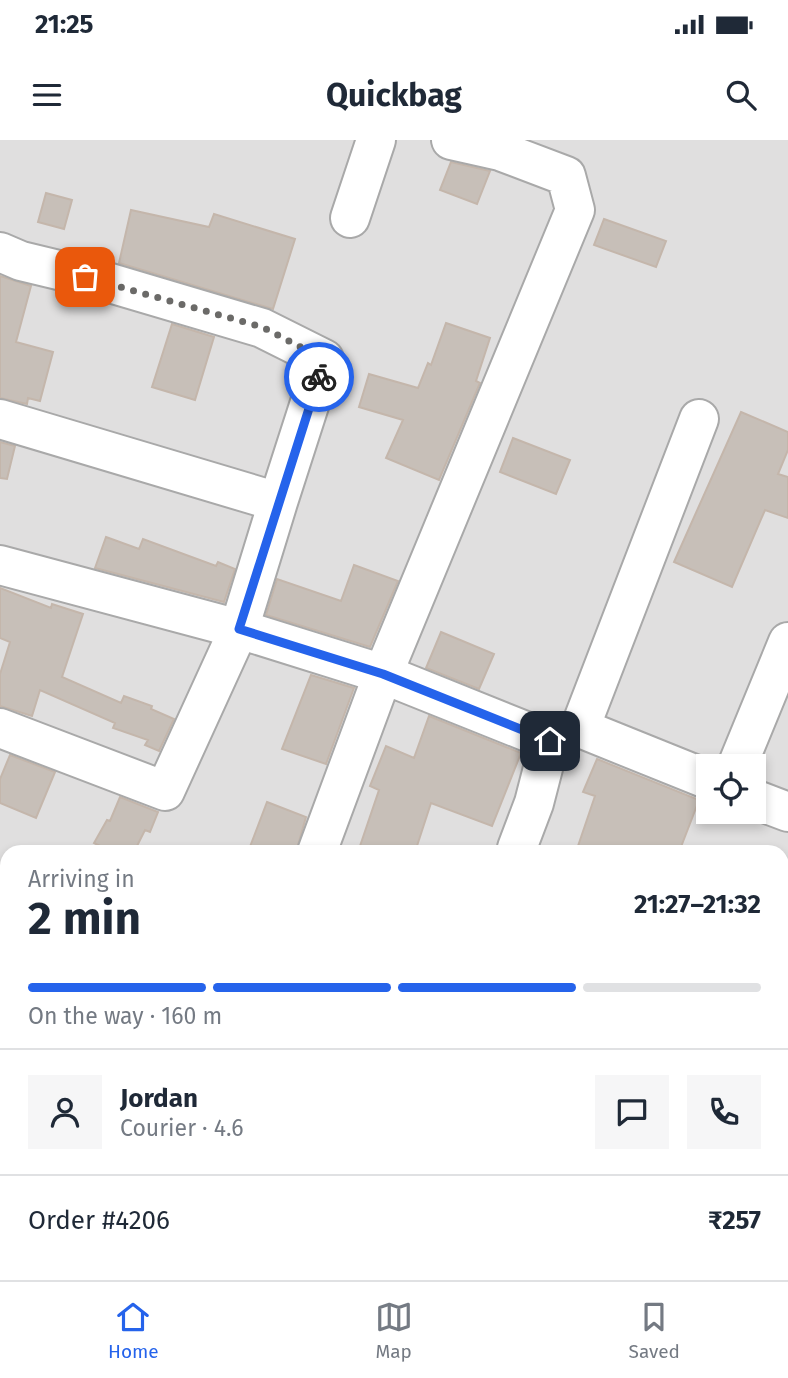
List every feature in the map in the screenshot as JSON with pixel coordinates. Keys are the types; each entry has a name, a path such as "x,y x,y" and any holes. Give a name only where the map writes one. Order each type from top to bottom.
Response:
{"street":[{"path":"350,218 376,140"},
{"path":"320,845 383,674 575,210 566,176 501,146 452,140"},
{"path":"0,252 21,261 100,280 262,327 324,359 239,629 164,791 0,728"},
{"path":"0,419 278,502"},
{"path":"525,845 580,728 699,419"},
{"path":"0,565 239,629 383,674 550,741 534,803 518,845"},
{"path":"742,754 788,642"},
{"path":"580,728 696,775"},
{"path":"766,804 788,813"}],"shaded area":[{"path":"0,140 788,140 788,845 0,845"}],"building":[{"path":"451,162 490,171 477,204 440,190"},
{"path":"46,193 72,200 64,229 38,222"},
{"path":"131,210 209,227 214,214 295,239 273,309 119,263"},
{"path":"604,219 666,241 656,267 594,245"},
{"path":"0,276 31,286 16,342 53,352 40,401 28,398 27,404 0,398"},
{"path":"446,323 490,338 476,381 480,383 439,480 386,458 403,420 359,407 369,374 418,388 428,363 431,365"},
{"path":"172,324 214,337 195,400 152,387"},
{"path":"741,412 788,432 788,450 778,474 788,477 788,518 765,510 732,587 674,562"},
{"path":"513,438 570,460 556,494 500,472"},
{"path":"0,442 15,446 7,479 0,478"},
{"path":"106,537 139,549 143,539 216,566 218,562 235,569 224,602 95,568"},
{"path":"354,565 398,581 370,647 266,615 277,579 341,601"},
{"path":"0,588 51,608 52,604 83,614 62,677 121,703 124,696 152,706 151,709 174,719 159,751 145,745 148,740 113,728 115,723 40,690 32,716 0,706 0,674 10,642 0,638"},
{"path":"441,632 494,654 479,689 426,668"},
{"path":"311,675 354,688 326,764 282,749"},
{"path":"429,716 521,753 492,826 431,803 417,845 360,845 379,790 370,786 386,746 414,758"},
{"path":"10,755 55,772 36,818 0,803 0,779"},
{"path":"597,759 696,799 696,808 682,845 578,845 595,796 583,792"},
{"path":"120,797 158,812 150,832 145,830 138,845 94,843 107,820 110,821"},
{"path":"267,802 306,817 298,845 251,845"}],"way so far":[{"path":"85,277 262,327 324,359 319,377"}],"route":[{"path":"319,377 239,629 383,674 550,741"}]}
